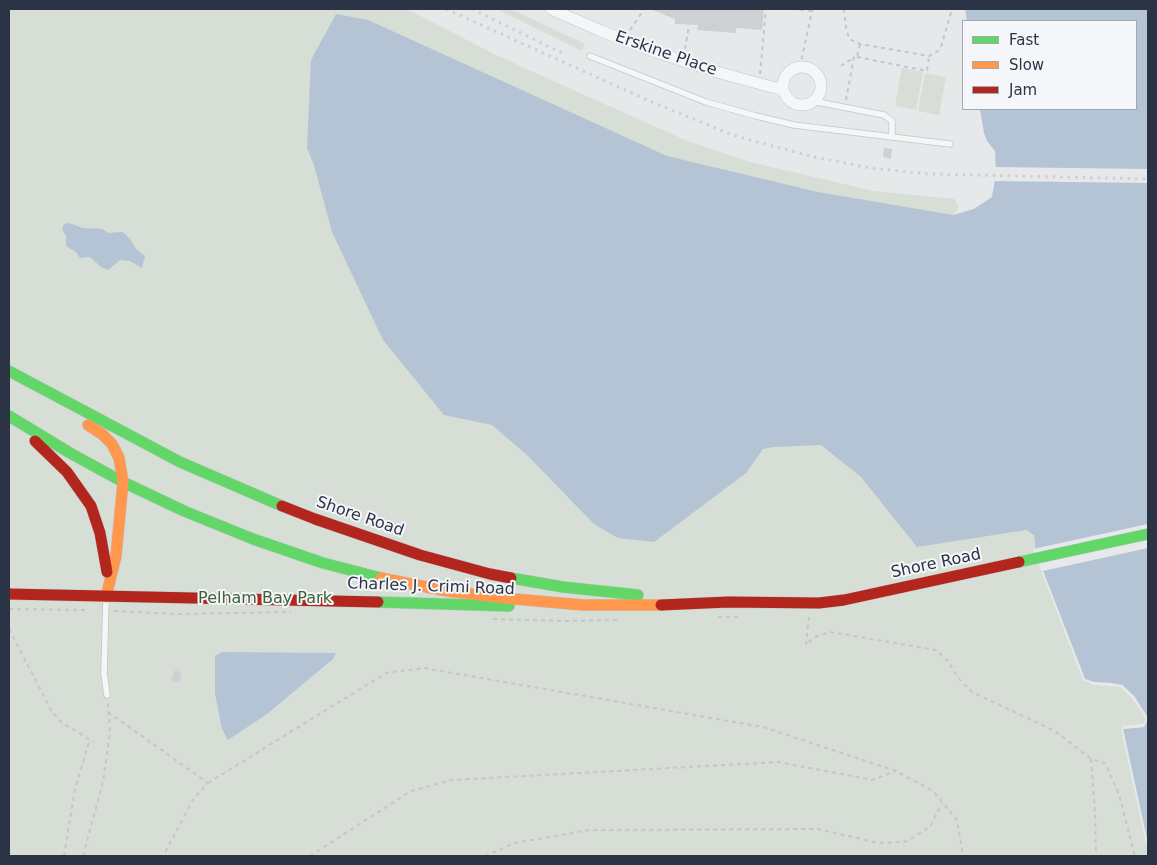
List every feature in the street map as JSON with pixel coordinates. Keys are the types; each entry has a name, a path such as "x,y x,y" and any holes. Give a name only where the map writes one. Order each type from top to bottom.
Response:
{"main road":[{"path":"13,374 107,439 112,444 119,458 123,482 116,556 106,597"},
{"name":"Shore Road","path":"13,374 147,445 214,477 315,519 411,552 490,574 563,587 728,602 802,604 833,602 1148,534"},
{"path":"9,418 57,460 76,482 91,506 105,553 106,597"},
{"name":"Shore Road","path":"9,418 123,482 218,526 287,551 349,570 447,591 583,605 676,605 728,602"},
{"name":"Charles J. Crimi Road","path":"9,594 284,599 549,607 583,605"}],"street":[{"name":"Erskine Place","path":"551,9 624,40 683,61 784,90 789,99 794,102 804,104 812,102"},
{"path":"784,90 784,79 790,71 800,67 810,69 820,80 820,90 812,102"}],"lane":[{"path":"590,56 706,102 756,116 794,125 950,144"},
{"path":"812,102 880,113 889,118 893,124 892,137"},
{"path":"106,597 104,673 107,695"}],"path":[{"path":"624,40 644,9"},
{"path":"759,83 766,9"},
{"path":"792,9 813,10 800,67"},
{"path":"844,9 849,39 860,44 929,56 941,47 952,9"},
{"path":"683,61 689,25"},
{"path":"841,66 857,57 860,44"},
{"path":"857,57 927,71 929,56"},
{"path":"845,108 853,60"},
{"path":"809,617 806,645 815,637 830,632 936,650 948,661 958,678 972,692 1055,731 1091,758 1105,763 1119,794 1134,856"},
{"path":"9,629 51,710 61,722 94,742"},
{"path":"164,856 194,798 208,783 386,673 424,668 763,727 896,771 932,791 957,820 963,856"},
{"path":"83,856 103,782 110,732 107,695"},
{"path":"108,712 208,783"},
{"path":"64,856 76,789 90,740"},
{"path":"1091,758 1096,811 1096,856"},
{"path":"310,856 411,791 452,780 779,762 872,780 896,771"},
{"path":"485,856 515,843 589,830 818,829 878,843 905,842 930,826 942,803"}],"green space":[{"name":"Pelham Bay Park","path":"9,9 407,9 496,55 685,140 750,162 874,191 954,199 959,206 954,215 974,209 992,197 929,348 1122,685 1148,718 1144,727 1123,729 1148,843 1148,856 9,856"},
{"path":"497,9 511,9 585,44 582,51"},
{"path":"902,68 923,72 916,110 895,106"},
{"path":"925,73 946,77 939,115 918,111"}],"water":[{"path":"965,9 1148,9 1148,718 1134,696 1122,685 1094,682 1085,679 1036,553 1034,535 1026,530 917,547 861,477 821,445 763,449 746,473 654,542 618,538 594,524 528,456 492,425 444,415 383,340 332,232 314,165 307,148 311,60 336,14 368,20 667,156 818,192 953,215 974,209 992,197 996,173 995,151 987,141 984,133 980,110 1137,110 1137,20 967,20"},
{"path":"69,223 83,228 102,229 108,233 123,232 136,249 145,256 142,268 130,261 120,260 108,270 101,267 90,257 80,258 76,252 66,246 66,236 62,229 64,224"},
{"path":"222,652 336,653 333,659 267,714 228,740 222,729 215,694 215,656"},
{"path":"1148,719 1148,843 1123,729 1144,727"}],"pier":[{"path":"993,167 1148,169 1148,183 992,181"},
{"path":"1148,524 1148,548 1043,571 1085,679 1094,682 1122,685 1134,696 1148,718 1144,727 1123,729 1148,845 1121,729 1123,726 1143,724 1146,719 1132,698 1120,687 1094,685 1083,680 1033,549"}],"building":[{"path":"650,9 764,9 762,30 736,28 736,33 697,30 698,25 675,24 675,19"},
{"path":"884,148 892,149 891,159 883,157"},
{"path":"175,670 182,673 179,683 171,680"}],"railway":[{"path":"446,9 645,99 732,135 814,157 871,168 930,174 1148,179"},
{"path":"472,9 564,54"}],"traffic: fast":[{"path":"9,371 180,462 282,506"},
{"path":"9,416 123,482 184,511 253,539 323,563 381,578"},
{"path":"1019,562 1148,534"},
{"path":"511,578 563,587 638,595"},
{"path":"378,602 509,606"}],"traffic: slow":[{"path":"88,425 102,434 112,444 119,458 123,482 116,556 106,597"},
{"path":"381,578 447,591 503,598 583,605 661,605"}],"traffic: jam":[{"path":"35,441 67,472 91,506 100,533 107,572"},
{"path":"282,506 420,555 511,578"},
{"path":"661,605 728,602 819,603 844,600 1019,562"},
{"path":"9,594 378,602"}]}
